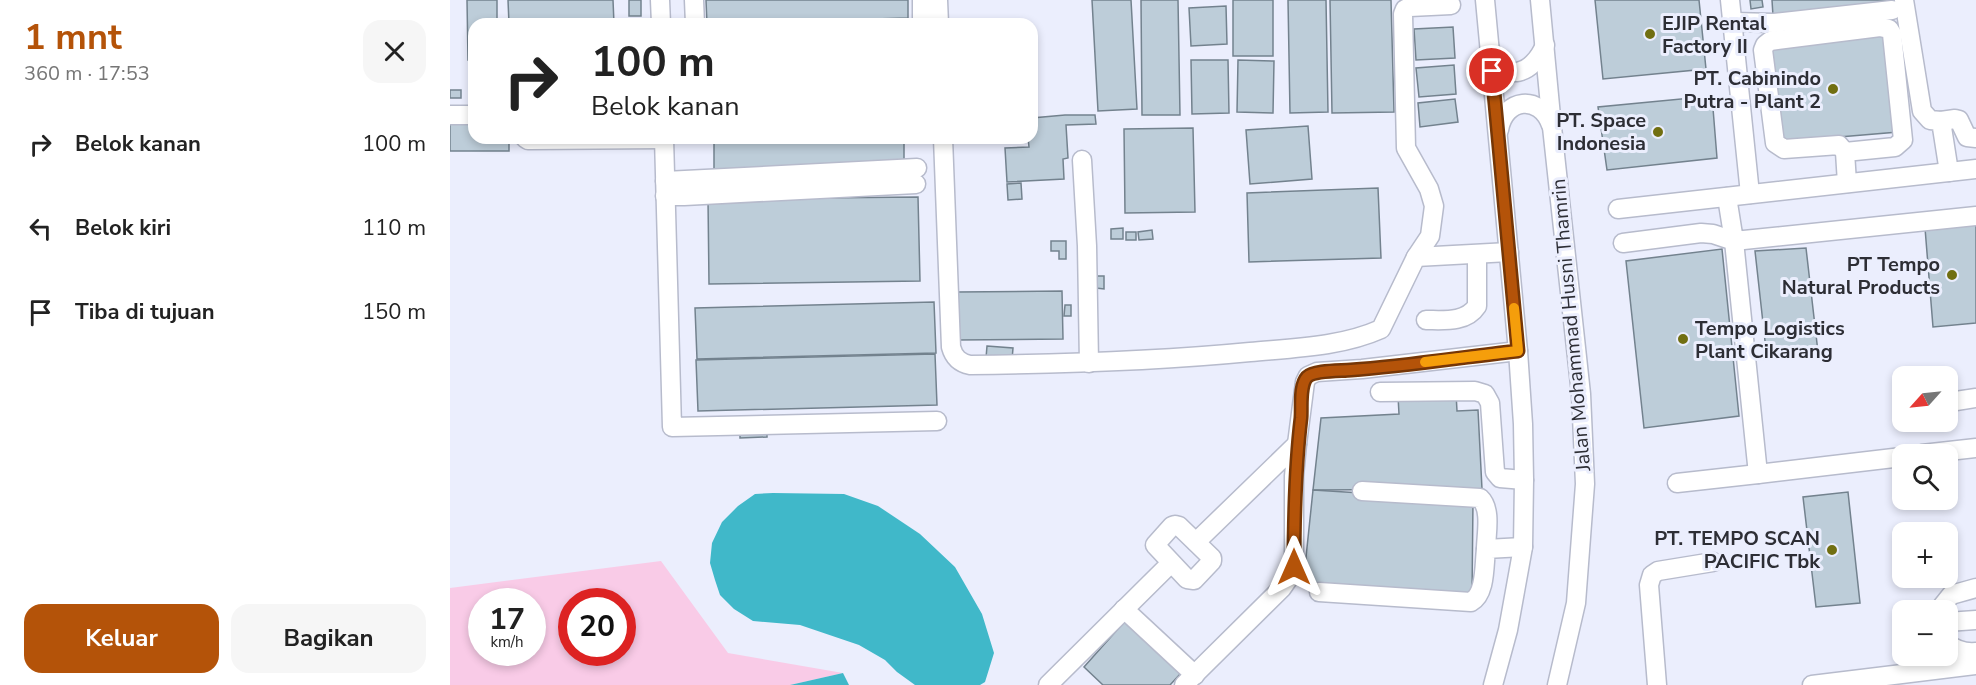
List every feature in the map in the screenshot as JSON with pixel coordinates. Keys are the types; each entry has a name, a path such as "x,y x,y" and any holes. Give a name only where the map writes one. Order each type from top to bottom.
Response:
{"street":[{"path":"660,0 661,18"},
{"path":"694,0 695,18"},
{"path":"922,0 922,18"},
{"path":"938,0 939,18"},
{"path":"1485,0 1518,351 1524,480 1523,547 1496,682"},
{"name":"Jalan Mohammad Husni Thamrin","path":"1540,0 1581,394 1585,484 1576,603 1557,685"},
{"path":"1730,0 1750,194"},
{"path":"944,144 951,347 953,354 963,363 970,365 1089,363 1199,357 1301,348 1371,334 1381,329 1385,323 1416,257 1430,236 1434,206 1429,189 1406,148 1403,14 1410,4 1451,5"},
{"path":"1732,22 1774,23 1898,5 1922,111 1930,120 1959,120 1967,137 1976,138"},
{"path":"1845,152 1895,147 1903,140 1892,34 1889,29 1880,27 1767,43 1763,50 1775,143 1784,149 1839,145 1845,152 1847,183"},
{"path":"1491,51 1494,60 1501,67 1510,71 1519,71 1528,69 1536,63 1545,45"},
{"path":"1498,132 1500,120 1507,111 1517,105 1528,104 1540,108 1548,116 1552,127"},
{"path":"450,115 468,115"},
{"path":"1941,121 1949,172"},
{"path":"664,144 672,427 937,421"},
{"path":"1082,160 1087,246 1089,363"},
{"path":"1618,209 1976,169"},
{"path":"665,188 916,176"},
{"path":"1727,197 1734,241 1758,474"},
{"path":"1623,243 1701,233 1713,234 1734,241 1976,216"},
{"path":"1416,257 1509,252"},
{"path":"1426,320 1453,320 1470,314 1475,309 1477,306 1477,255"},
{"path":"1124,609 1189,680 1275,595 1291,575 1294,567 1294,476 1297,444 1305,382 1311,375 1317,372 1518,351"},
{"path":"1380,392 1475,391 1485,394 1490,403 1495,472 1500,478 1524,480"},
{"path":"1958,401 1976,398"},
{"path":"1196,542 1297,444"},
{"path":"1958,450 1976,448"},
{"path":"1677,483 1892,458"},
{"path":"1319,592 1471,602 1477,598 1481,590 1487,515 1485,503 1482,500 1362,491"},
{"path":"1172,526 1179,526 1212,558 1212,561 1194,580 1187,579 1171,563 1155,545 1172,526"},
{"path":"1486,549 1523,547"},
{"path":"1657,685 1649,585 1652,575 1658,571 1713,562"},
{"path":"1048,685 1171,563"},
{"path":"1947,600 1951,595 1976,588"},
{"path":"1958,621 1976,620"},
{"path":"1958,649 1976,652"},
{"path":"1812,685 1976,665"}],"shaded area":[{"path":"661,561 728,653 843,673 790,685 450,685 450,588"}],"water":[{"path":"755,494 844,494 878,506 920,534 955,567 982,614 994,653 985,682 980,685 915,685 885,660 859,645 800,625 753,621 734,609 720,595 715,580 710,563 712,543 722,522 738,506"},
{"path":"843,673 849,685 790,685"}],"building":[{"path":"467,0 497,0 497,18 468,18 468,60"},
{"path":"508,0 613,0 614,18 509,18"},
{"path":"629,0 641,0 641,16 629,16"},
{"path":"706,0 908,0 908,18 707,18"},
{"path":"1092,0 1131,0 1137,109 1098,111"},
{"path":"1141,0 1178,0 1180,115 1142,115"},
{"path":"1233,0 1273,0 1273,56 1233,56"},
{"path":"1288,0 1326,0 1328,112 1290,113"},
{"path":"1330,0 1391,0 1394,112 1332,113"},
{"name":"EJIP Rental Factory II","path":"1595,0 1699,0 1706,69 1603,79"},
{"path":"1750,0 1762,0 1763,7 1751,9"},
{"path":"1772,0 1891,0 1891,3 1773,16"},
{"path":"1226,6 1227,44 1191,46 1189,8"},
{"path":"1453,27 1455,58 1416,60 1414,29"},
{"name":"PT. Cabinindo Putra - Plant 2","path":"1886,35 1898,132 1780,142 1769,46"},
{"path":"1191,60 1228,60 1229,113 1192,114"},
{"path":"1238,60 1274,61 1273,113 1237,112"},
{"path":"1454,65 1456,94 1419,97 1416,68"},
{"path":"450,90 461,90 461,98 450,98"},
{"name":"PT. Space Indonesia","path":"1712,96 1717,158 1607,170 1598,107"},
{"path":"1455,99 1458,122 1420,127 1418,103"},
{"path":"1095,115 1096,124 1066,125 1068,158 1063,159 1064,179 1007,182 1005,148 1029,147 1029,144 1038,144 1038,117"},
{"path":"450,122 468,122 468,144 509,144 509,151 450,151"},
{"path":"1308,126 1312,179 1250,184 1246,130"},
{"path":"1193,128 1195,212 1125,213 1124,129"},
{"path":"714,144 904,144 904,167 714,169"},
{"path":"1021,183 1022,199 1008,200 1007,184"},
{"path":"1378,188 1381,258 1249,262 1247,193"},
{"path":"918,197 920,281 709,284 708,199"},
{"name":"PT Tempo Natural Products","path":"1976,222 1976,323 1933,327 1925,228"},
{"path":"1123,228 1123,239 1111,239 1111,229"},
{"path":"1152,230 1153,239 1139,240 1138,232"},
{"path":"1126,232 1136,232 1136,240 1126,240"},
{"path":"1051,241 1066,241 1066,259 1059,259 1059,251 1051,251"},
{"path":"1806,248 1818,352 1767,359 1755,251"},
{"name":"Tempo Logistics Plant Cikarang","path":"1722,249 1739,416 1644,428 1626,261"},
{"path":"1096,276 1104,276 1104,289 1096,288"},
{"path":"1062,291 1063,339 957,340 957,292"},
{"path":"934,302 936,353 697,359 695,308"},
{"path":"1065,305 1071,305 1071,316 1064,316"},
{"path":"987,346 1013,348 1012,360 986,358"},
{"path":"935,354 937,405 698,411 696,360"},
{"path":"1456,393 1457,411 1478,410 1482,489 1313,490 1321,418 1399,414 1398,396"},
{"path":"767,429 767,437 740,438 740,430"},
{"path":"1313,490 1473,500 1472,597 1303,586"},
{"name":"PT. TEMPO SCAN PACIFIC Tbk","path":"1848,492 1860,603 1816,607 1803,497"},
{"path":"1125,621 1182,672 1170,685 1103,685 1084,667"}],"slow traffic":[{"path":"1425,362 1518,351 1514,308"}],"place":[{"name":"EJIP Rental Factory II","path":"1650,34"},
{"name":"PT. Cabinindo Putra - Plant 2","path":"1833,89"},
{"name":"PT. Space Indonesia","path":"1658,132"},
{"name":"PT Tempo Natural Products","path":"1952,275"},
{"name":"Tempo Logistics Plant Cikarang","path":"1683,339"},
{"name":"PT. TEMPO SCAN PACIFIC Tbk","path":"1832,550"}],"route":[{"path":"1294,567 1294,476 1302,396 1308,376 1317,372 1518,351 1492,71"}]}
